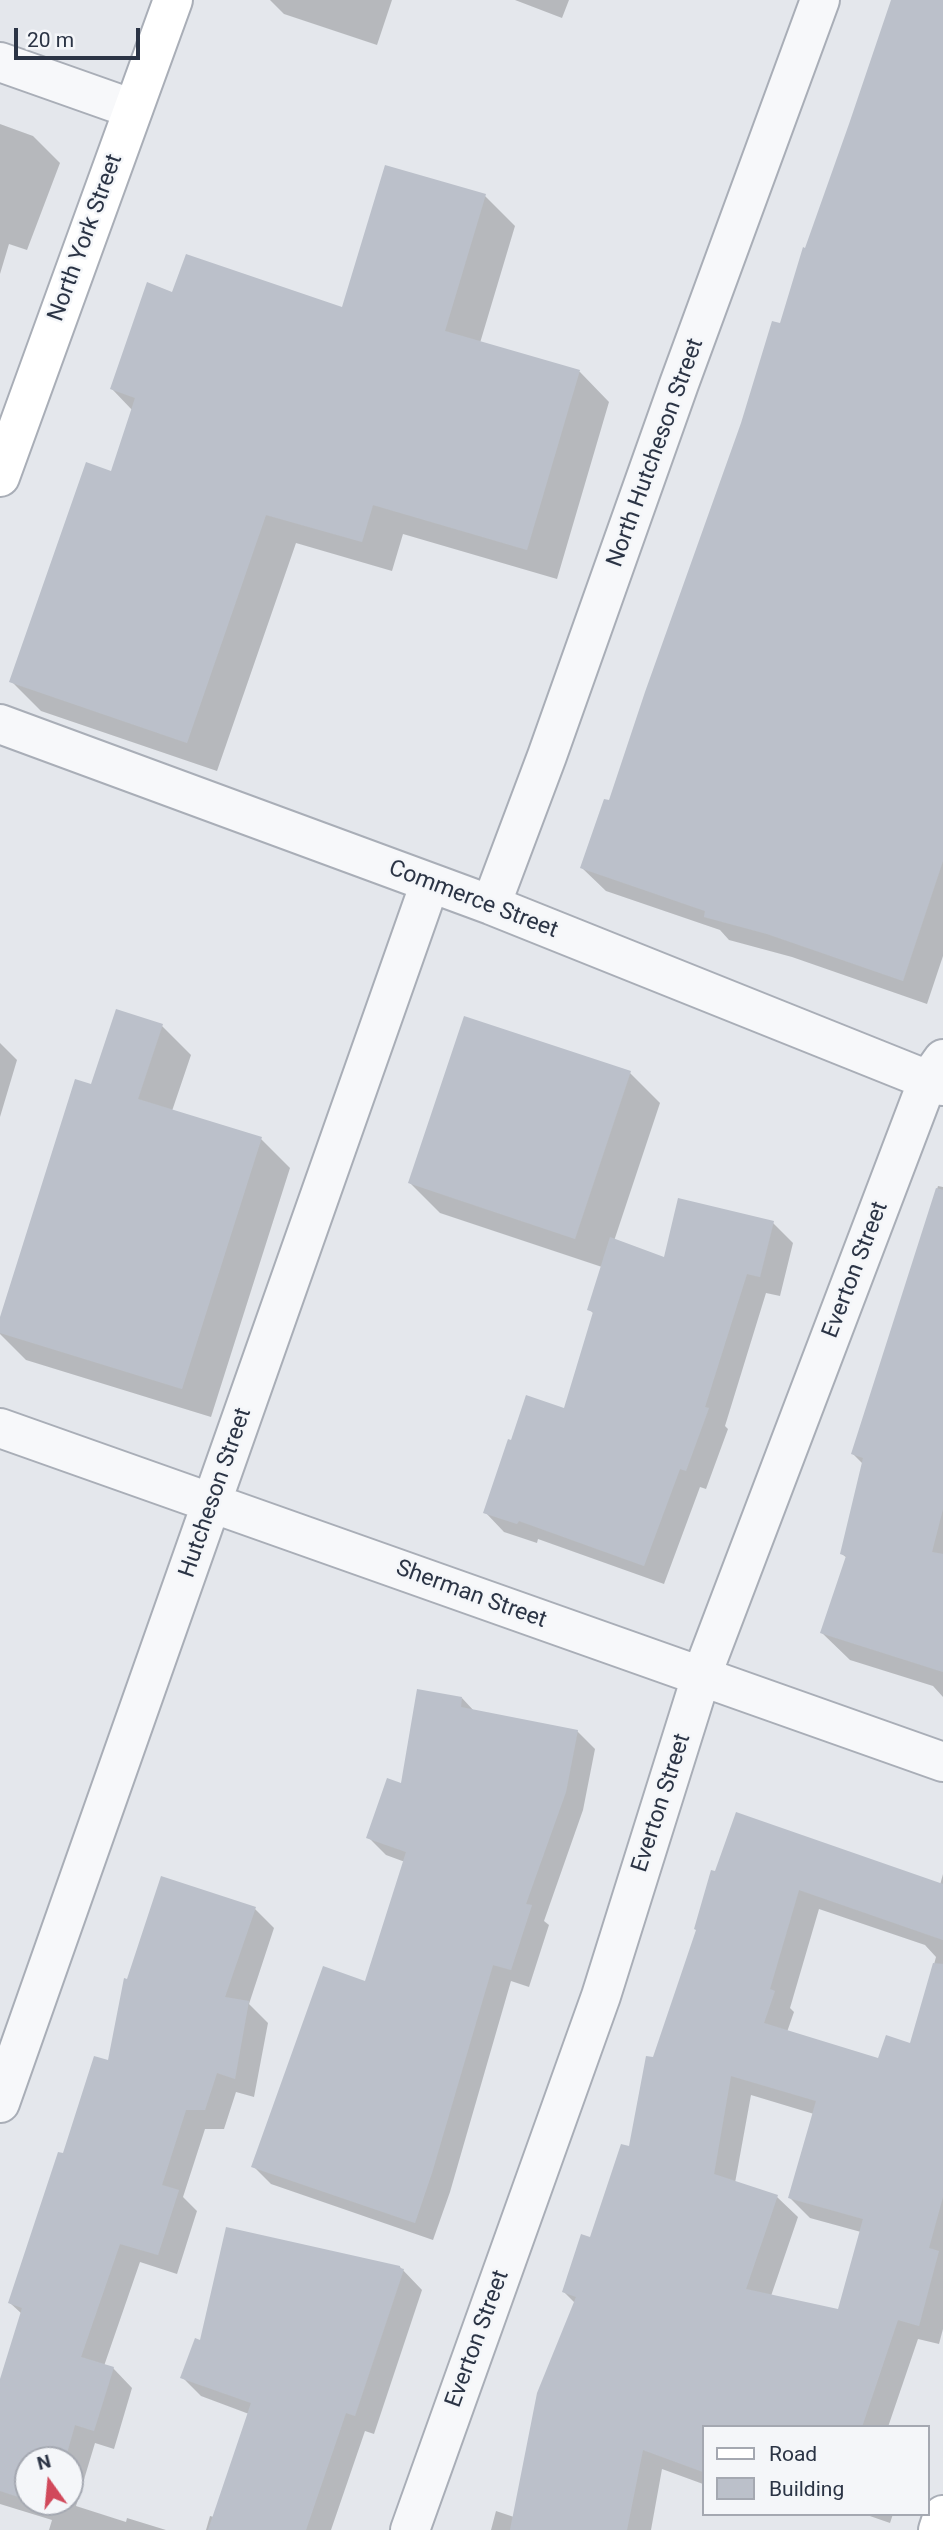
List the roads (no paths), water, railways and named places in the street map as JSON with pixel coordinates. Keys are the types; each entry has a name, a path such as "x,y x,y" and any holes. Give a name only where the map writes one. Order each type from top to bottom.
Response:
{"main road":[{"name":"North York Street","path":"0,477 173,0"},
{"path":"938,2530 943,2515"}],"street":[{"name":"North Hutcheson Street","path":"491,905 820,0"},
{"path":"0,62 133,109"},
{"name":"Commerce Street","path":"0,724 491,905 938,1075"},
{"name":"Hutcheson Street","path":"0,2103 430,883"},
{"name":"Everton Street","path":"410,2530 601,1996 701,1677 938,1075"},
{"name":"Sherman Street","path":"0,1428 943,1762"}]}
